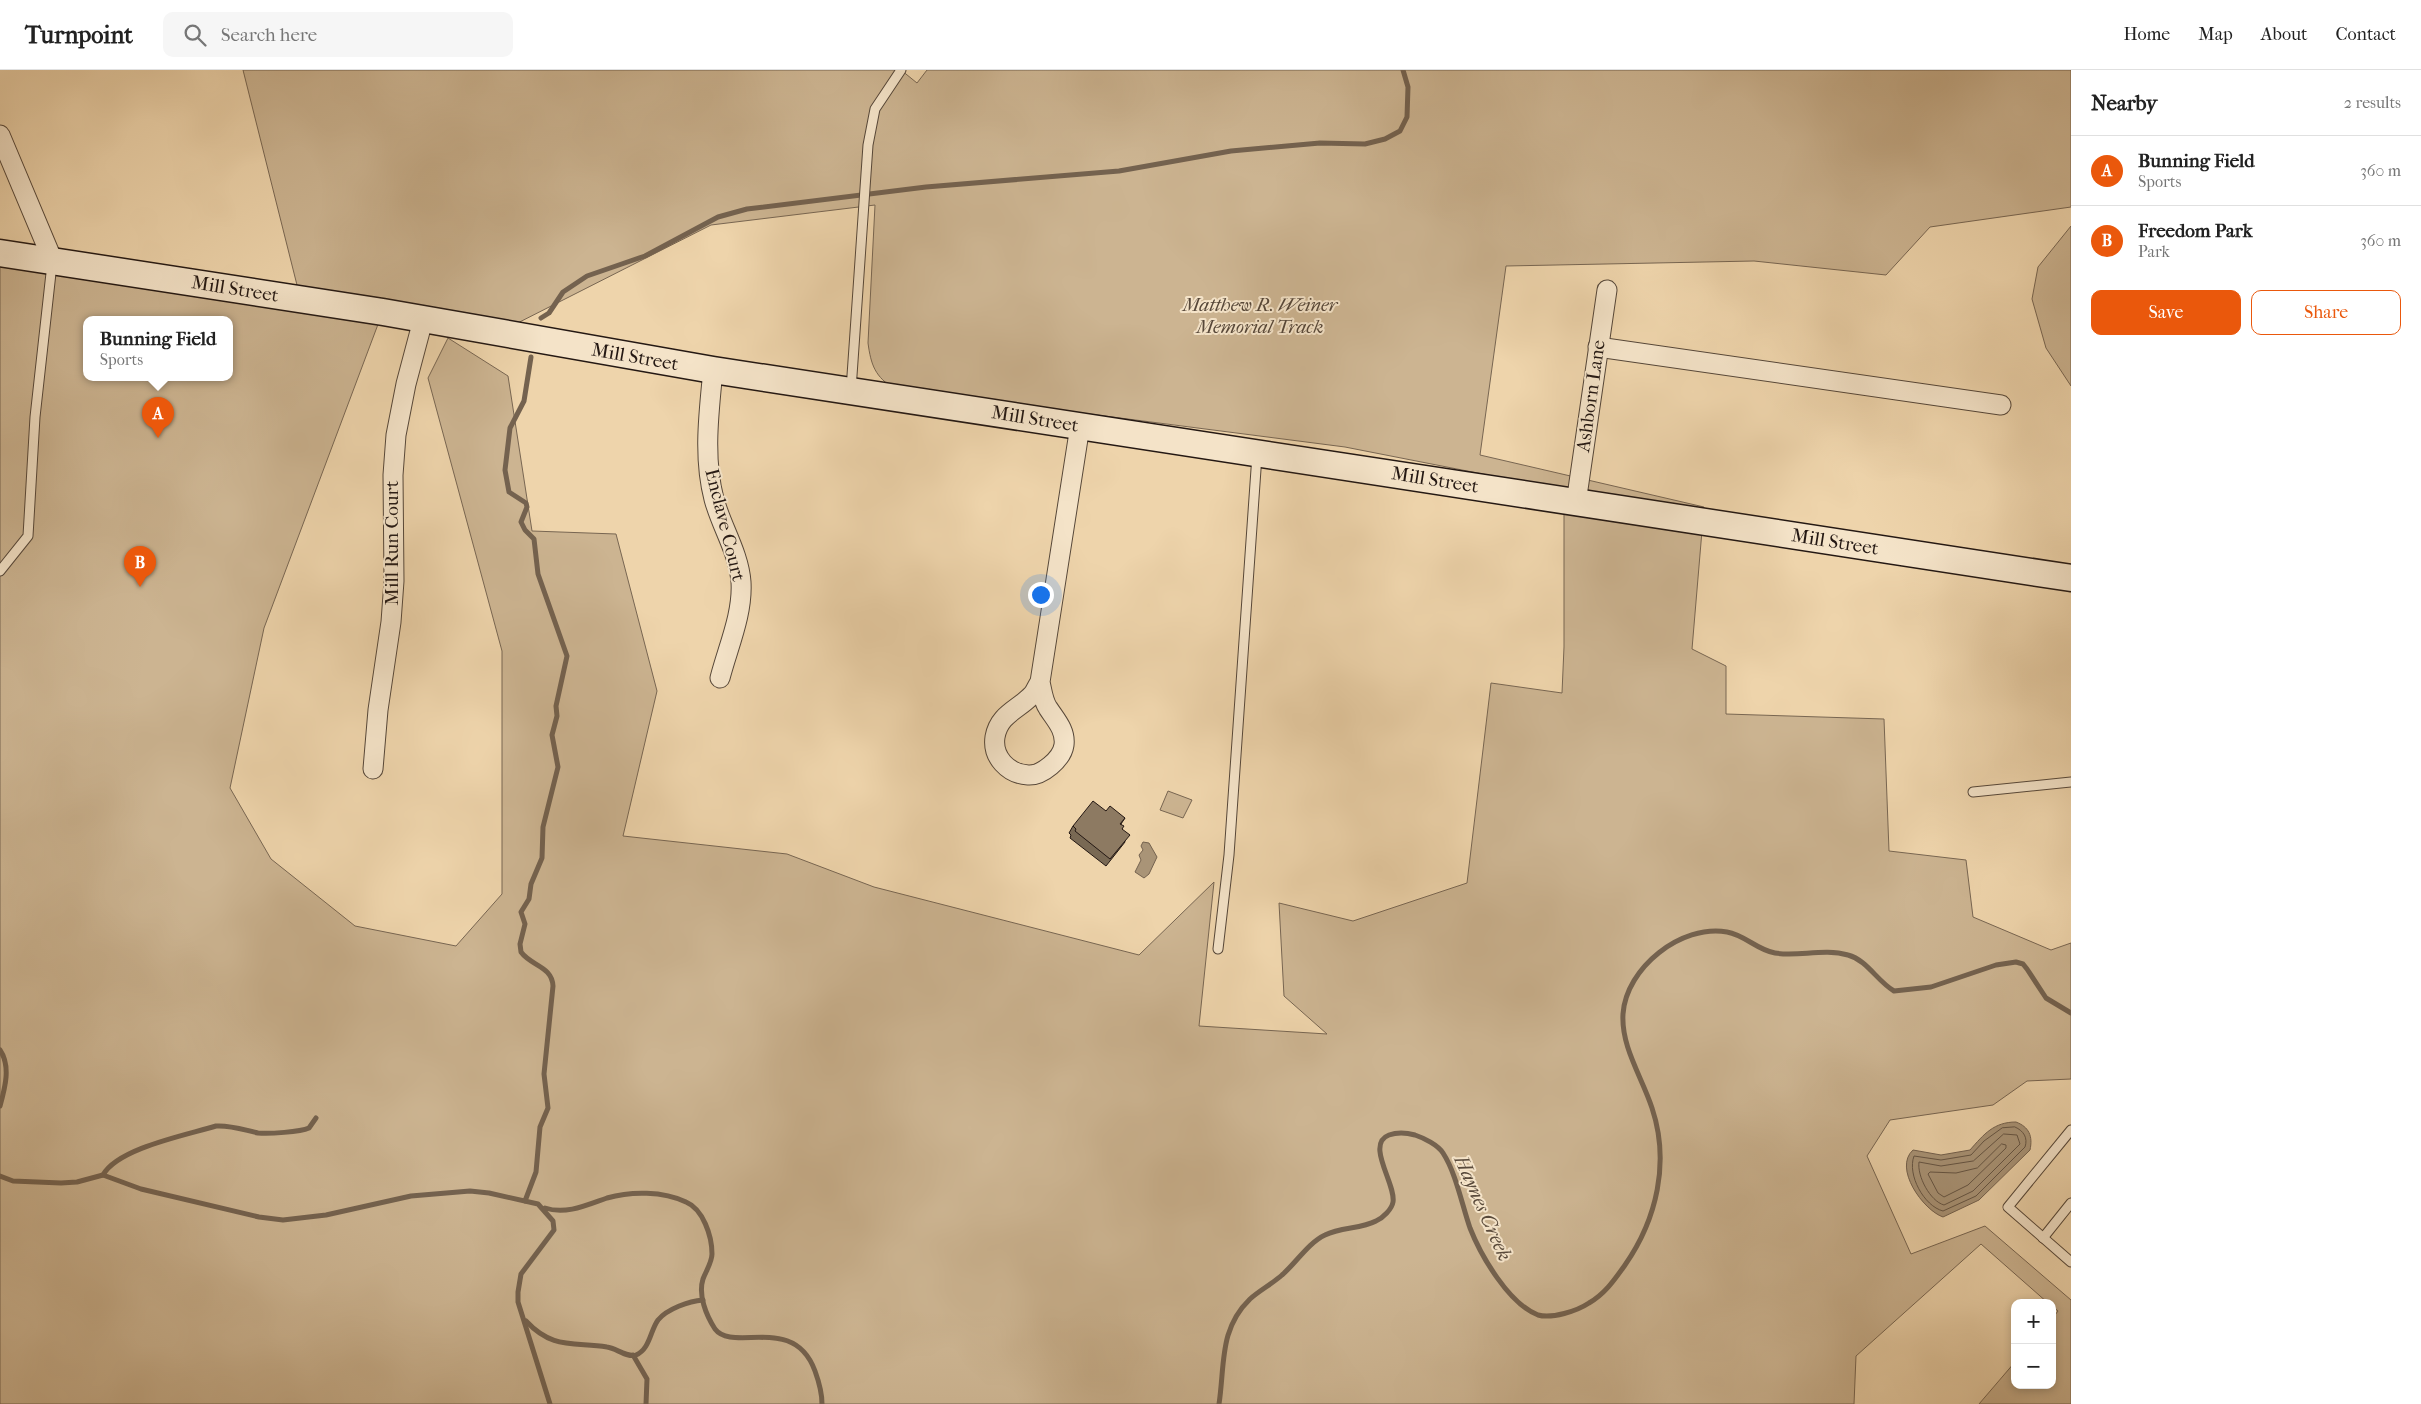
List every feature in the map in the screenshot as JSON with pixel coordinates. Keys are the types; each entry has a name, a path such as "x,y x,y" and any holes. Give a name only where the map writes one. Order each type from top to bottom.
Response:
{"street":[{"path":"0,135 52,261"},
{"name":"Mill Street","path":"0,253 423,320 713,370 2071,578"},
{"name":"Ashborn Lane","path":"1576,502 1607,290"},
{"name":"Mill Run Court","path":"373,769 378,710 392,622 394,581 393,475 396,435 406,384 423,320"},
{"path":"1598,347 2001,405"},
{"name":"Enclave Court","path":"713,370 708,420 710,479 715,501 724,522 741,580 739,611 720,678"},
{"path":"1040,682 1047,706 1060,724 1064,745 1057,759 1046,769 1029,775 1009,770 998,756 995,738 1001,719 1032,695 1040,682 1080,426"}],"lane":[{"path":"851,390 868,145 875,109 901,70"},
{"path":"0,570 28,536 35,417 52,261"},
{"path":"1218,949 1230,855 1257,452"},
{"path":"1973,792 2071,782"},
{"path":"2071,1130 2008,1207 2071,1262"},
{"path":"2043,1238 2071,1203"}],"green space":[{"name":"Matthew R. Weiner Memorial Track","path":"243,70 901,70 917,83 927,70 2071,70 2071,207 1930,227 1886,275 1754,261 1506,266 1480,455 1704,507 1692,649 1726,666 1726,714 1884,719 1889,851 1966,860 1973,917 2051,950 2071,943 2071,1079 2027,1081 1993,1105 1890,1120 1867,1156 1911,1254 1985,1226 2071,1300 2071,1404 1979,1404 2011,1367 2011,1389 2056,1389 2056,1314 2058,1311 2056,1309 2056,1299 2043,1299 1981,1244 1856,1356 1854,1404 0,1404 0,258 300,297","holes":["875,205 868,343 871,358 878,375 895,389 1345,447 1564,490 1564,647 1562,693 1491,683 1467,883 1353,921 1279,903 1284,996 1327,1034 1199,1026 1214,882 1139,955 874,887 787,854 623,836 657,691 616,534 532,531 508,376 448,338 428,378 502,651 502,894 456,946 355,926 271,859 230,788 264,628 380,319 492,336 711,225"]},
{"path":"2071,226 2071,386 2046,348 2032,299 2038,267"},
{"path":"1168,791 1192,800 1183,818 1160,810"}],"water":[{"path":"1143,842 1149,843 1157,857 1149,874 1144,878 1135,872 1141,860 1139,855 1143,850 1141,846"},
{"path":"2016,1122 2027,1129 2029,1133 2031,1140 2030,1150 1979,1200 1943,1217 1935,1213 1919,1197 1908,1177 1906,1167 1908,1158 1913,1150 1941,1155 1970,1150 1990,1130 2002,1124"}],"building":[{"path":"1093,801 1106,811 1110,806 1125,818 1120,824 1124,826 1122,829 1130,835 1110,859 1075,831 1076,829 1073,826"}],"waterway":[{"path":"541,318 549,313 563,292 587,276 645,256 718,217 747,209 926,187 1119,171 1231,151 1320,143 1365,144 1385,139 1400,131 1407,117 1408,87 1403,70"},
{"path":"525,1201 536,1172 540,1127 548,1108 544,1074 553,986 549,974 521,952 520,944 525,924 521,912 529,899 531,884 542,858 543,827 558,767 552,735 567,656 538,574 534,539 525,530 521,522 527,507 526,503 509,492 505,470 510,428 524,401 531,357"},
{"name":"Haynes Creek","path":"1219,1404 1225,1348 1233,1322 1240,1310 1250,1299 1282,1275 1319,1239 1331,1232 1370,1224 1381,1218 1391,1208 1393,1194 1383,1165 1380,1147 1382,1140 1392,1134 1415,1135 1441,1150 1452,1170 1470,1228 1481,1252 1497,1278 1517,1301 1527,1309 1544,1316 1564,1314 1584,1306 1605,1291 1625,1265 1645,1229 1657,1190 1660,1169 1660,1149 1652,1108 1625,1038 1623,1014 1626,997 1634,981 1645,966 1675,942 1709,931 1727,932 1740,936 1762,949 1775,953 1830,952 1848,955 1861,961 1894,991 1931,987 1996,965 2016,962 2023,964 2046,998 2071,1013"},
{"path":"0,1050 6,1070 0,1106"},
{"path":"103,1175 123,1157 171,1138 216,1126 232,1127 258,1133 299,1131 309,1128 316,1118"},
{"path":"0,1176 13,1181 61,1183 77,1182 103,1175 141,1189 259,1217 283,1220 326,1215 411,1196 470,1191 489,1193 538,1204 553,1221 554,1230 521,1274 518,1302 550,1404"},
{"name":"Haynes Creek","path":"545,1208 569,1210 607,1198 636,1193 657,1194 677,1198 692,1206 702,1217 712,1247 712,1257 703,1279 701,1292 706,1311 715,1329 724,1335 735,1338 764,1337 793,1343 805,1354 815,1371 820,1387 822,1404"},
{"path":"526,1321 545,1336 563,1343 607,1347 633,1356 644,1349 655,1324 662,1316 679,1306 703,1300"},
{"path":"633,1355 647,1379 646,1404"}],"place":[{"name":"Bunning Field","path":"158,438"},
{"name":"Freedom Park","path":"140,587"}]}
